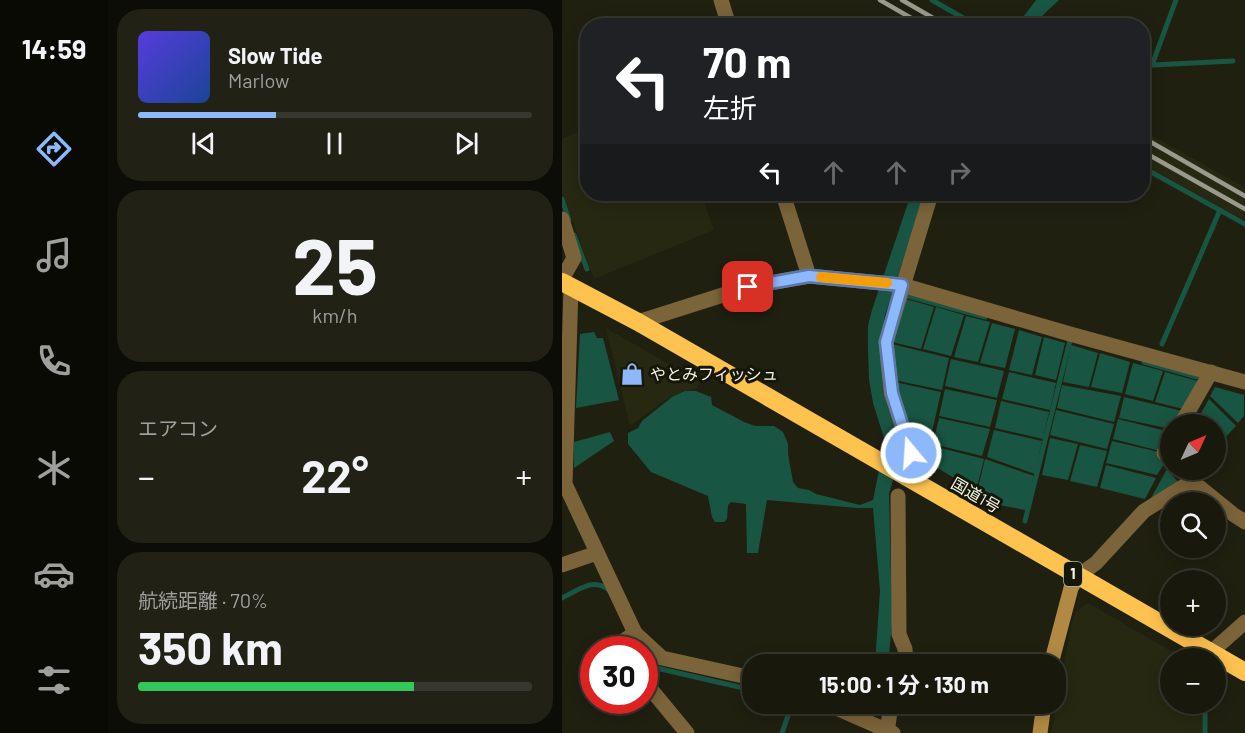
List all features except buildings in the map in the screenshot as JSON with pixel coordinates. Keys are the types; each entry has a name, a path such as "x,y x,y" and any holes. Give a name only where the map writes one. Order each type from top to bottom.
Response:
{"highway":[{"name":"国道1号","path":"565,282 1201,648"},
{"name":"国道1号","path":"1226,662 1244,672"}],"street":[{"path":"721,0 727,18"},
{"path":"785,201 809,276"},
{"path":"911,453 892,393 886,342 929,201"},
{"path":"562,219 574,258 565,282 565,484 635,633 662,658 742,676"},
{"path":"638,322 748,287 809,276 877,282 902,285 1244,382"},
{"path":"1187,414 1211,372"},
{"path":"1054,654 1071,588 1078,576 1096,563 1144,511 1192,482 1244,522"},
{"path":"898,496 899,634 905,654"},
{"path":"562,565 597,552"},
{"path":"1215,648 1244,621"},
{"path":"631,636 635,633"},
{"path":"658,698 686,733"},
{"path":"850,714 889,732 890,714"},
{"path":"1040,733 1043,714"}],"shaded area":[{"path":"1036,0 1059,0 1041,18 1022,18"},
{"path":"580,131 580,201 704,201 714,230 594,279 562,192 562,139"},
{"path":"1150,134 1244,187 1244,220 1150,168"},
{"path":"909,201 923,201 885,315 880,345 883,393 902,449 889,494 892,624 889,654 876,654 880,591 873,508 767,500 758,553 747,553 746,504 731,502 728,505 727,519 724,522 715,522 708,496 651,472 628,444 628,433 638,428 642,421 672,397 685,391 696,391 711,397 712,405 744,422 755,426 774,426 783,432 788,444 793,482 798,488 860,505 873,500 885,441 873,403 869,379 868,326"},
{"path":"906,299 934,307 921,349 892,342"},
{"path":"936,307 964,315 951,356 923,349"},
{"path":"966,316 990,322 978,362 954,357"},
{"path":"992,323 1015,329 1005,368 980,363"},
{"path":"606,328 700,382 696,389 665,400 630,426"},
{"path":"1019,330 1042,337 1032,375 1009,370"},
{"path":"594,332 597,338 603,338 619,400 576,408 580,334"},
{"path":"1044,337 1065,343 1056,380 1035,375"},
{"path":"892,344 949,358 942,390 894,380"},
{"path":"1071,345 1098,353 1089,387 1063,382"},
{"path":"1100,353 1130,362 1122,393 1091,387"},
{"path":"951,359 1004,371 997,398 945,386"},
{"path":"1133,363 1163,371 1153,401 1125,394"},
{"path":"1009,372 1056,383 1050,410 1002,399"},
{"path":"1165,372 1198,381 1183,409 1155,402"},
{"path":"895,382 941,392 930,441 914,438"},
{"path":"1062,385 1121,396 1114,422 1057,408"},
{"path":"1215,387 1244,395 1244,416 1238,423 1210,396"},
{"path":"945,389 997,400 990,427 939,416"},
{"path":"1124,397 1182,411 1180,414 1160,414 1160,427 1119,418"},
{"path":"1209,399 1224,414 1201,414"},
{"path":"1001,401 1049,412 1043,439 995,428"},
{"path":"1056,410 1114,424 1107,449 1050,435"},
{"path":"1226,416 1236,426 1226,436"},
{"path":"939,418 990,429 982,456 933,444"},
{"path":"1118,419 1160,430 1160,451 1113,439"},
{"path":"994,430 1042,441 1035,474 987,457"},
{"path":"610,432 614,441 574,468 574,442"},
{"path":"1050,438 1078,444 1068,480 1042,475"},
{"path":"1112,441 1159,452 1157,456 1160,459 1160,470 1157,475 1106,463"},
{"path":"1080,445 1107,451 1097,487 1070,481"},
{"path":"933,446 984,459 976,491 929,463"},
{"path":"985,459 1034,476 1026,510 999,505 977,492"},
{"path":"1106,465 1156,478 1145,499 1100,488"},
{"path":"1161,480 1176,480 1179,483 1160,492 1150,500"},
{"path":"1088,603 1166,648 1160,648 1160,714 1202,714 1202,733 1051,733 1055,714 1066,714 1066,654 1076,612"}],"waterway":[{"path":"932,0 963,18"},
{"path":"1176,0 1152,65 1233,61"},
{"path":"1150,171 1245,224"},
{"path":"562,199 569,220"},
{"path":"1162,344 1220,210"},
{"path":"574,235 587,269"},
{"path":"908,296 985,317"},
{"path":"1025,521 1070,340"},
{"path":"1144,362 1197,377"},
{"path":"562,598 586,586 603,586 609,590"},
{"path":"658,668 742,688"},
{"path":"782,733 789,714"},
{"path":"1205,714 1205,733"}],"railway":[{"path":"880,0 911,18"},
{"path":"902,0 933,18"},
{"path":"1150,142 1245,196"},
{"path":"1150,156 1245,209"}],"slow traffic":[{"path":"821,277 887,283"}],"place":[{"name":"やとみフィッシュ","path":"632,374"}],"route":[{"path":"748,287 809,276 902,285 886,342 892,393 911,453"}]}
